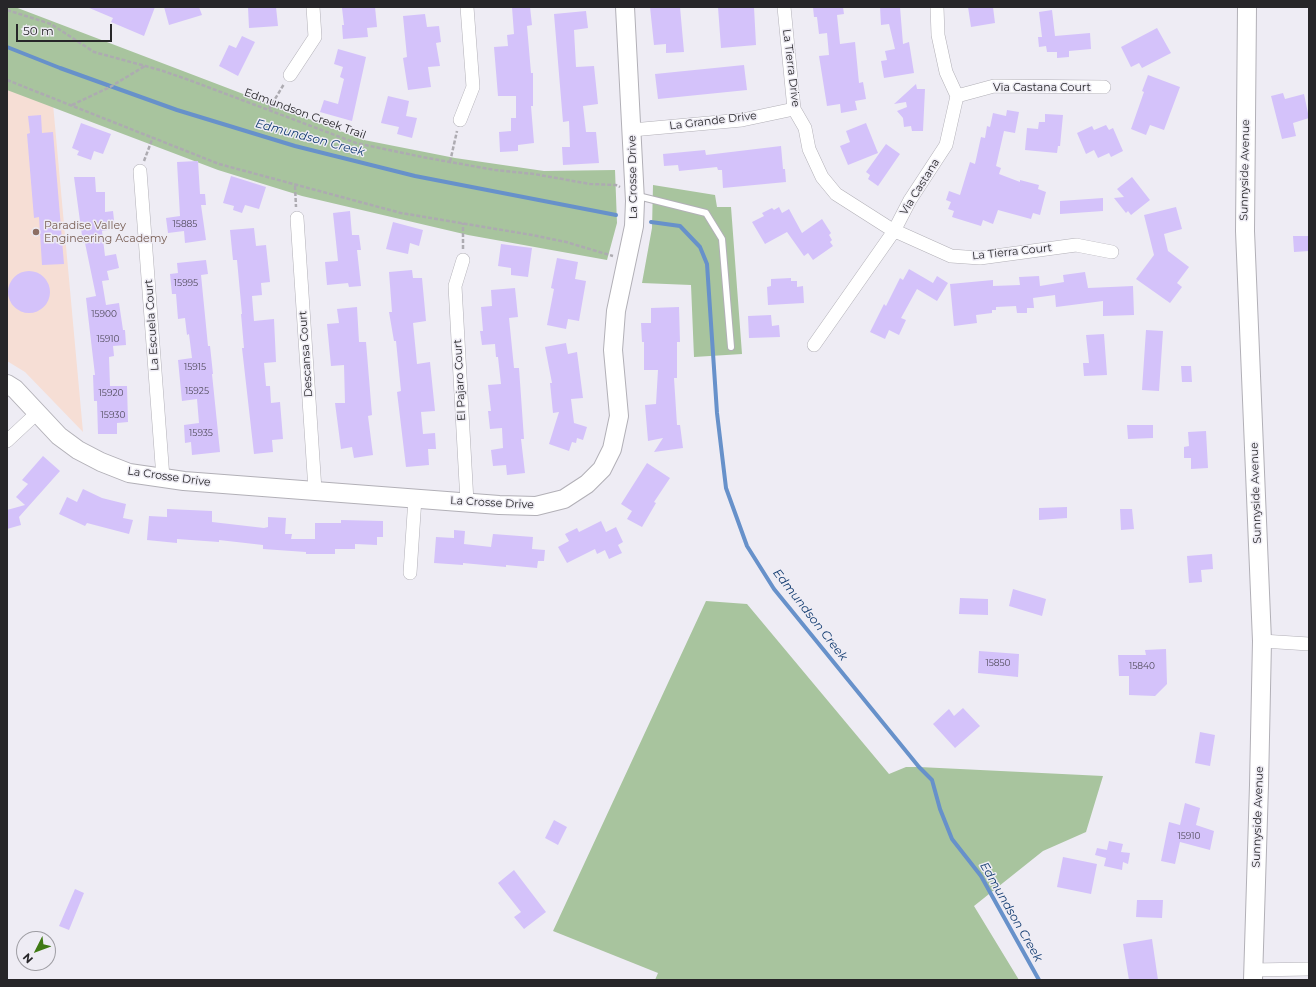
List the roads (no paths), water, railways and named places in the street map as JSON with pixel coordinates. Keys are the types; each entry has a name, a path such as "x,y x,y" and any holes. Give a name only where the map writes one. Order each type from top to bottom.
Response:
{"street":[{"path":"290,75 315,37 313,7"},
{"path":"460,120 472,87 467,7"},
{"name":"La Crosse Drive","path":"7,384 15,389 37,413 72,445 100,462 129,473 163,478 467,502 536,506 564,499 588,484 602,469 612,448 619,416 613,350 616,311 634,226 632,130 625,7"},
{"name":"La Tierra Drive","path":"784,7 794,109 805,128 810,149 822,176 836,194 894,231"},
{"path":"937,7 938,35 946,72 957,96"},
{"name":"Sunnyside Avenue","path":"1247,7 1245,231 1262,641 1253,975"},
{"name":"Via Castana Court","path":"957,96 994,86 1104,87"},
{"name":"Via Castana","path":"814,345 894,231 910,200 946,145 957,96"},
{"name":"La Grande Drive","path":"632,130 742,120 794,109"},
{"name":"La Escuela Court","path":"140,171 163,478"},
{"name":"Descansa Court","path":"297,218 315,490"},
{"name":"La Tierra Court","path":"894,231 951,256 980,258 1076,245 1112,252"},
{"name":"El Pajaro Court","path":"463,260 455,286 467,502"},
{"path":"7,441 37,413"},
{"path":"410,573 414,498"},
{"path":"1262,641 1309,644"},
{"path":"1253,975 1309,969"}],"lane":[{"path":"634,195 706,213 722,239 731,348"}],"waterway":[{"name":"Edmundson Creek","path":"7,47 60,68 177,110 295,146 415,176 616,215"},
{"name":"Edmundson Creek","path":"651,222 680,226 700,247 707,264 717,413 726,488 747,546 774,589 919,767 932,780 940,809 952,839 981,876 1039,980"}],"place":[{"name":"Paradise Valley Engineering Academy","path":"36,232"}]}
